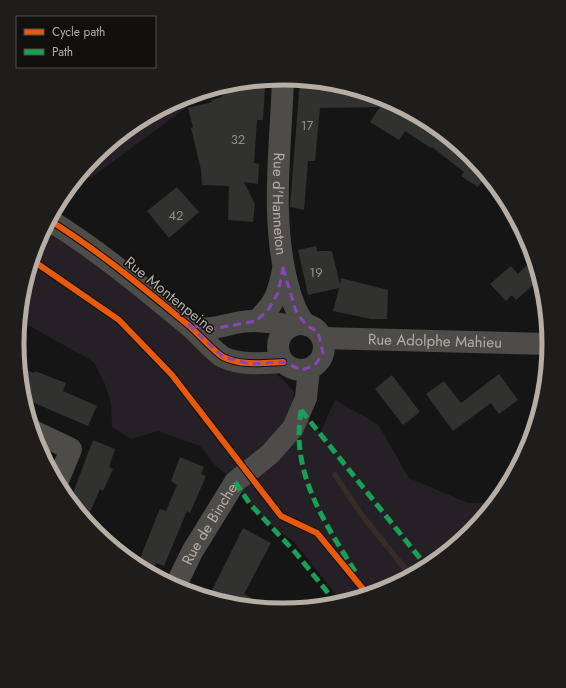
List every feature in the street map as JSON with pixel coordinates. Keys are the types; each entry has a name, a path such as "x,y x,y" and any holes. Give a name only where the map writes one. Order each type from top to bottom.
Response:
{"street":[{"name":"Rue d'Hanneton","path":"284,85 278,213 283,268 296,311 306,330"},
{"name":"Rue Montenpeine","path":"54,223 82,242 189,325 223,357 251,364 283,362"},
{"path":"256,320 268,310 276,298 283,268"},
{"name":"Rue Montenpeine","path":"189,325 198,329 212,329 256,320 306,330"},
{"path":"287,329 306,330 324,346 320,360 309,369 295,369 283,362 279,355 280,340 287,329"},
{"name":"Rue Adolphe Mahieu","path":"306,330 542,344"},
{"name":"Rue de Binche","path":"178,580 192,552 235,482 270,454 293,428 306,398 309,369"},
{"path":"41,435 71,449 60,475"}],"highlighted area":[{"path":"283,268 296,311 306,325 318,332 323,353 315,365 302,370 283,362 251,364 223,357 189,325 212,329 256,321 268,310 278,293"}],"shaded area":[{"path":"186,104 186,108 92,177 84,178 112,149 139,129 168,112"},
{"path":"54,224 223,357 270,369 281,378 294,391 293,427 301,410 320,433 335,400 378,424 409,478 468,503 487,503 478,515 454,539 423,561 394,525 423,562 398,576 382,583 338,597 294,542 267,522 250,504 235,482 215,465 200,446 158,431 131,439 112,427 111,404 105,384 94,362 25,324 26,310 33,277 44,245"}],"building":[{"path":"300,86 317,87 350,94 398,112 427,129 454,149 483,180 478,187 461,176 464,172 432,147 431,148 405,131 399,140 370,122 380,107 320,108 315,161 308,161 304,210 290,207"},
{"path":"249,87 265,87 263,120 257,120 254,163 259,164 258,184 244,182 255,204 253,222 228,220 229,186 202,185 201,170 188,108 212,102 211,100"},
{"path":"177,187 199,212 169,238 147,211"},
{"path":"316,246 317,251 332,251 340,285 341,278 388,290 387,319 371,319 333,311 339,288 308,295 298,250"},
{"path":"529,263 535,286 532,286 516,300 512,295 506,301 490,284 511,266 518,274"},
{"path":"26,370 34,373 35,371 66,383 63,391 97,406 88,426 31,401"},
{"path":"499,374 518,400 499,414 491,403 453,431 426,394 444,381 461,403"},
{"path":"392,375 420,412 403,425 375,389"},
{"path":"93,440 115,449 109,467 113,469 103,491 100,489 88,515 73,494"},
{"path":"180,457 204,467 201,474 206,476 190,513 187,511 164,566 156,563 154,568 140,559 160,509 166,511 177,485 171,481"},
{"path":"243,528 271,543 244,594 258,602 232,598 211,592"}],"waterway":[{"path":"335,475 361,514 407,571"}],"marked path":[{"path":"301,410 299,438 305,475 318,509 356,573"},
{"path":"301,410 423,562"},
{"path":"235,482 250,504 295,552 332,598"}],"cycle path":[{"path":"54,223 120,270 187,324 223,357 245,363 283,362"},
{"path":"37,264 119,320 172,375 281,516 317,533 364,590"}]}
